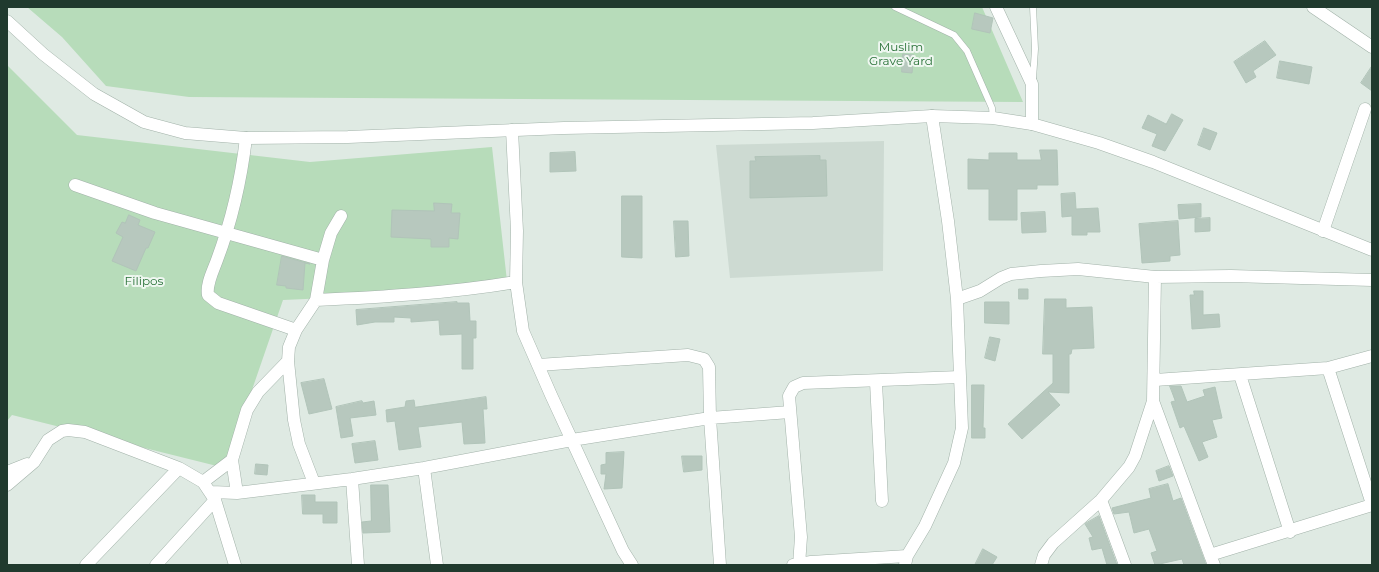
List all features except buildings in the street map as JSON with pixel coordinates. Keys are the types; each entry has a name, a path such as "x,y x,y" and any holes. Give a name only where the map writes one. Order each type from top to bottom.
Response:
{"street":[{"path":"996,7 1032,84 1032,124"},
{"path":"1313,7 1372,47"},
{"path":"7,21 77,82 94,94 133,116 160,127 185,133 246,138 406,135 512,130 813,123 932,116 993,118 1032,124 1126,152 1372,250"},
{"path":"1323,231 1365,109"},
{"path":"792,565 812,562 906,561 925,526 954,463 962,428 957,299 948,220 932,116"},
{"path":"512,130 517,231 516,282 523,331 623,551 632,565"},
{"path":"246,138 239,189 228,233 209,283 208,296 218,303 296,330"},
{"path":"75,185 155,213 323,260"},
{"path":"314,483 299,444 290,394 288,361 289,347 296,330 316,300 323,260 331,233 341,216"},
{"path":"957,299 980,291 1001,278 1011,274 1041,271 1078,270 1155,277 1231,276 1372,280"},
{"path":"1041,565 1044,555 1053,543 1101,500 1129,467 1142,437 1153,401 1155,380 1155,277"},
{"path":"316,300 405,296 516,282"},
{"path":"538,365 688,355 704,359 709,367 710,418 720,565"},
{"path":"1155,380 1328,368 1372,356"},
{"path":"237,493 232,460 247,410 258,392 288,361"},
{"path":"1153,401 1212,560 1372,504 1328,368"},
{"path":"1240,375 1290,532"},
{"path":"799,565 801,537 789,396 794,388 798,385 960,377"},
{"path":"876,382 882,500"},
{"path":"156,565 213,496 352,479 424,468 572,440 710,418 790,412"},
{"path":"7,486 34,462 48,440 62,431 68,430 85,432 179,468 203,482 213,496 235,565"},
{"path":"203,482 232,460"},
{"path":"7,472 34,462"},
{"path":"88,564 179,468"},
{"path":"424,468 437,565"},
{"path":"352,479 358,565"},
{"path":"1101,500 1124,565"}],"lane":[{"path":"895,7 954,35 967,51 992,108 993,118"},
{"path":"1032,84 1035,49 1033,7"}],"shaded area":[{"path":"884,141 883,271 730,278 716,145"}],"green space":[{"name":"Muslim Grave Yard","path":"27,7 982,7 1023,102 189,97 106,86 62,37"},
{"name":"Filipos","path":"7,65 77,135 310,162 492,147 508,290 283,300 225,468 12,415 7,421"}]}
